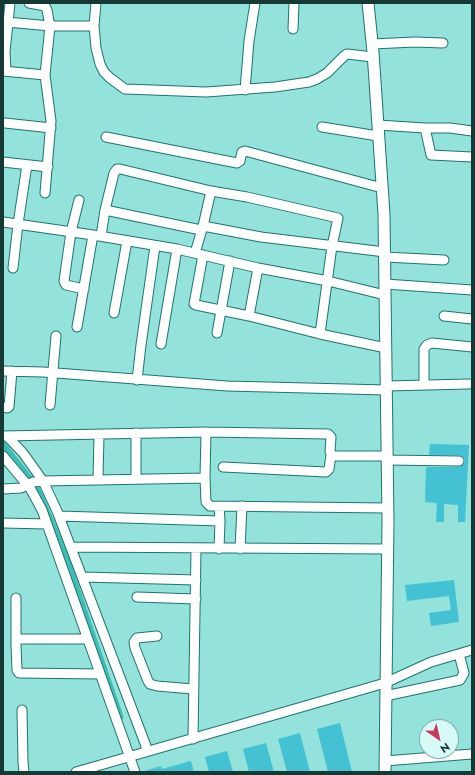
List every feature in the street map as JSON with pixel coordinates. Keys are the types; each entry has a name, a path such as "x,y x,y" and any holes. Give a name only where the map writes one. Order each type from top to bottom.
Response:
{"main road":[{"path":"368,3 382,188 385,254 388,508 385,767"}],"street":[{"path":"10,3 7,22 4,71 46,75"},
{"path":"28,3 45,6 50,26 46,75 50,102 46,193"},
{"path":"96,3 94,26 96,48 100,64 104,72 110,78 121,87 130,90 206,92 275,87 317,79 327,73 347,54 373,57"},
{"path":"245,90 250,29 255,3"},
{"path":"292,29 294,3"},
{"path":"7,22 50,26 94,26"},
{"path":"372,44 443,42"},
{"path":"5,123 50,128"},
{"path":"322,127 378,130 450,128 472,131"},
{"path":"425,128 431,155 472,157"},
{"path":"106,137 160,149 237,163 240,161 242,152 245,151 382,188"},
{"path":"3,162 48,167"},
{"path":"13,268 27,165"},
{"path":"77,327 84,289 97,236 114,173 117,169 211,191 247,197 338,217 332,246 320,334"},
{"path":"211,191 202,228 195,304 386,348"},
{"path":"79,200 71,232 64,282 66,285 84,289"},
{"path":"105,210 261,237 385,254 444,260"},
{"path":"3,222 177,249 258,268 385,290 472,290"},
{"path":"114,313 126,241"},
{"path":"137,380 140,345 155,246"},
{"path":"161,344 177,249"},
{"path":"217,333 230,261"},
{"path":"249,316 258,268"},
{"path":"444,316 472,319"},
{"path":"50,405 56,336"},
{"path":"424,385 424,349 427,345 432,343 472,347"},
{"path":"3,407 9,407 7,371 227,386 386,388 469,384"},
{"path":"206,432 205,478 207,504 210,506 388,508"},
{"path":"5,436 206,432 328,434 332,439 329,469 326,472 223,467"},
{"path":"136,433 136,479"},
{"path":"98,479 99,435"},
{"path":"5,436 43,480 83,577 146,746 146,752"},
{"path":"331,455 339,457 459,461"},
{"path":"3,456 28,486 42,510 100,674 131,756 135,772"},
{"path":"3,489 14,489 28,486 33,482 43,480 205,478"},
{"path":"219,506 219,549"},
{"path":"240,549 242,506"},
{"path":"59,516 220,521"},
{"path":"3,523 47,524"},
{"path":"71,547 196,549 387,549"},
{"path":"193,739 196,549"},
{"path":"83,577 196,580"},
{"path":"137,597 196,599"},
{"path":"16,598 17,670 19,673 100,674"},
{"path":"157,636 137,638 134,642 135,648 150,684 156,686 193,689"},
{"path":"16,639 88,639"},
{"path":"76,772 385,683 430,662 472,650"},
{"path":"385,696 460,680 464,673 459,654"},
{"path":"22,710 24,772"},
{"path":"385,767 472,754"}],"building":[{"path":"430,444 469,445 465,522 458,522 458,505 444,504 444,522 436,522 437,503 425,502 426,467 459,467 464,464 465,461 464,458 459,455 429,455"},
{"path":"454,580 459,622 431,626 429,613 451,610 449,596 407,601 405,585"},
{"path":"340,723 352,772 328,772 317,729"},
{"path":"300,733 310,772 287,772 278,739"},
{"path":"266,743 274,772 249,772 243,749"},
{"path":"227,751 233,772 209,772 205,757"},
{"path":"191,761 194,772 145,772 161,766 162,769"}],"waterway":[{"path":"3,445 35,486 41,498 65,556 120,717"}]}
